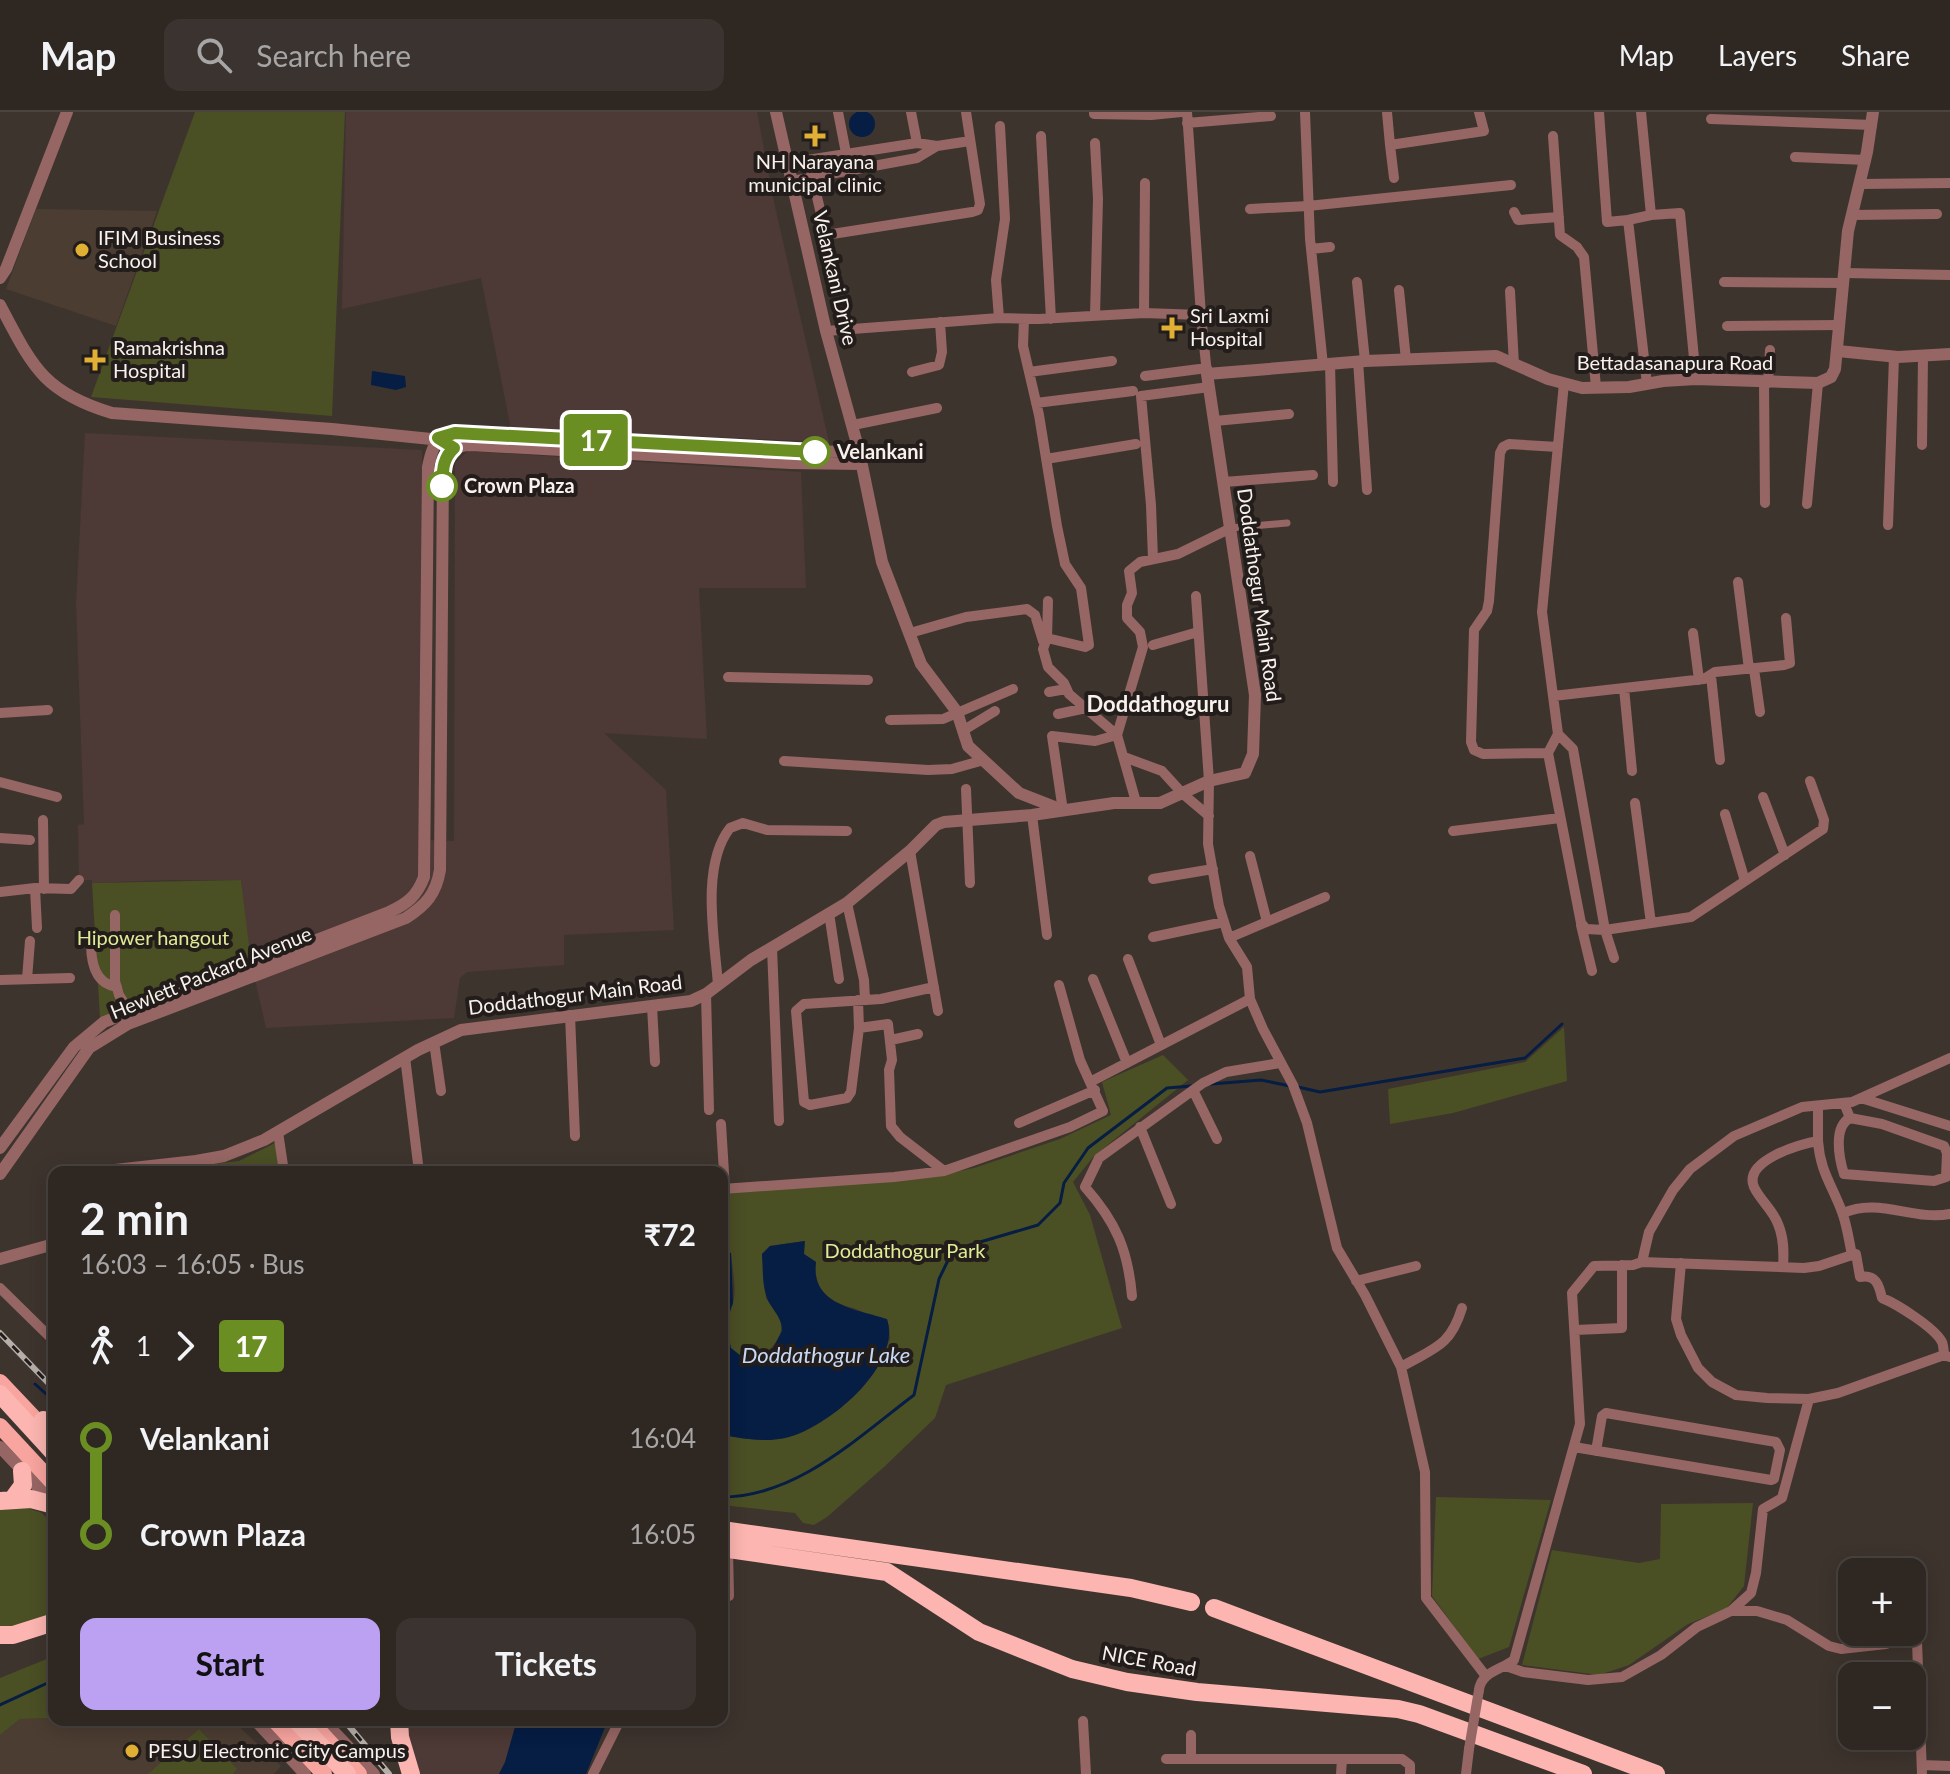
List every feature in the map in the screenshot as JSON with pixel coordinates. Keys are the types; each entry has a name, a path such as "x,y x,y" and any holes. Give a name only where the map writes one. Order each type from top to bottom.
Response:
{"highway":[{"path":"0,1382 48,1433"},
{"path":"0,1394 48,1446"},
{"path":"0,1412 48,1462"},
{"path":"0,1426 48,1478"},
{"path":"6,1500 23,1485 22,1471"},
{"path":"6,1500 31,1499 48,1503"},
{"path":"728,1531 1131,1588 1191,1602"},
{"name":"NICE Road","path":"728,1549 887,1572 979,1632 1072,1669 1127,1682 1197,1692 1398,1709 1583,1774"},
{"path":"1214,1608 1656,1774"},
{"path":"0,1635 30,1631 48,1624"},
{"path":"0,1645 20,1644 48,1636"},
{"path":"280,1726 324,1774"},
{"path":"290,1726 334,1774"},
{"path":"302,1726 347,1774"},
{"path":"315,1726 359,1774"},
{"path":"399,1726 411,1774"}],"street":[{"path":"0,278 67,112"},
{"name":"Velankani Drive","path":"776,112 826,331 853,425 882,562 921,664 957,712 968,746 1019,793 1063,811"},
{"path":"838,112 846,153"},
{"path":"911,112 917,143"},
{"path":"808,159 826,235 972,212 978,210 980,204 966,112"},
{"path":"1094,112 1271,116"},
{"path":"1305,112 1311,249 1326,364 1333,482"},
{"path":"1387,112 1394,178"},
{"path":"1390,145 1484,131 1479,112"},
{"path":"1599,112 1607,222 1680,213 1696,379"},
{"path":"1641,112 1651,215"},
{"path":"1145,376 1207,371 1185,116"},
{"path":"1711,119 1873,118 1852,215 1838,351 1831,377 1818,383 1807,504"},
{"path":"999,318 996,280 1005,219 1000,126"},
{"path":"1041,136 1051,319"},
{"path":"1553,136 1560,235 1577,247 1584,257 1596,387"},
{"path":"788,163 917,143 937,146 970,141"},
{"path":"1095,143 1098,199 1095,316"},
{"path":"792,181 917,158 937,146"},
{"path":"867,150 870,168"},
{"path":"1795,157 1866,160"},
{"path":"1144,313 1145,183"},
{"path":"1860,184 1950,183"},
{"path":"1250,209 1511,185"},
{"path":"1514,212 1518,220 1559,217"},
{"path":"1852,215 1937,214"},
{"path":"1628,220 1647,384"},
{"path":"1311,249 1330,247"},
{"path":"1724,282 1950,275"},
{"path":"1357,282 1367,490"},
{"path":"1399,290 1406,360"},
{"path":"1510,291 1514,365"},
{"path":"0,305 41,376 66,395 112,413 435,442 451,452"},
{"path":"826,331 999,318 1051,319 1144,313 1201,315"},
{"path":"1024,319 1023,346 1065,564 1081,588 1089,645 1045,641"},
{"path":"912,372 939,365 942,352 940,322"},
{"path":"1727,326 1840,325"},
{"path":"1765,503 1766,383 1770,350"},
{"path":"1838,351 1894,357 1950,354"},
{"path":"1922,445 1923,355"},
{"name":"Bettadasanapura Road","path":"1207,371 1496,356 1582,388 1696,379 1818,383"},
{"path":"1888,525 1894,357"},
{"path":"1029,372 1112,361"},
{"name":"Doddathogur Main Road","path":"145,1166 224,1156 278,1132 405,1057 461,1030 691,1001 847,903 910,851 936,825 967,819 1032,815 1136,802 1160,803 1209,781 1245,773 1253,754 1255,695 1207,371"},
{"path":"1564,383 1542,612 1558,734 1548,753 1592,971"},
{"path":"1153,559 1141,396 1209,387"},
{"path":"1036,403 1133,391"},
{"path":"853,425 937,408"},
{"path":"1215,421 1289,414"},
{"path":"435,442 455,433 470,433 860,457"},
{"path":"435,442 428,467 424,877 438,883 443,467 451,452 459,445 471,445 791,463 860,457"},
{"path":"1046,459 1136,444"},
{"path":"1548,753 1483,754 1474,750 1471,742 1474,630 1487,611 1489,601 1500,453 1509,444 1558,447"},
{"path":"1224,482 1313,475"},
{"path":"1117,735 1143,647 1140,632 1127,618 1127,605 1132,593 1129,571 1140,562 1178,554 1231,528 1287,523"},
{"path":"1738,582 1760,712"},
{"path":"1196,596 1209,781 1208,844 1224,922 1229,938 1247,967 1250,999 1293,1085 1307,1123 1337,1248 1401,1367 1425,1472 1426,1598 1485,1675"},
{"path":"1048,601 1045,641 1048,667 1069,694 1117,735 1136,802"},
{"path":"910,633 966,617 1027,609 1035,615 1045,641"},
{"path":"1553,696 1699,680 1715,672 1790,663 1786,618"},
{"path":"1153,645 1198,632"},
{"path":"1693,633 1699,680"},
{"path":"1711,676 1720,760"},
{"path":"728,677 868,680"},
{"path":"1624,688 1632,771"},
{"path":"890,720 943,719 1013,689"},
{"path":"1049,692 1066,689"},
{"path":"1058,714 1086,708"},
{"path":"0,713 48,710"},
{"path":"964,730 995,711"},
{"path":"1558,734 1573,749 1605,930 1614,958"},
{"path":"1063,811 1052,736 1095,741 1117,735"},
{"path":"1124,757 1162,771 1209,816"},
{"path":"784,761 928,770 952,769 984,760"},
{"path":"1581,923 1586,929 1605,930 1691,917 1825,825 1810,781"},
{"path":"0,782 57,797"},
{"path":"966,789 970,883"},
{"path":"1763,797 1785,855"},
{"path":"1635,803 1651,923"},
{"path":"1725,814 1745,881"},
{"path":"1032,815 1047,935"},
{"path":"1453,831 1560,818"},
{"path":"37,928 43,820"},
{"path":"718,985 712,880 719,851 730,828 743,823 767,830 847,831"},
{"path":"0,838 30,840"},
{"path":"910,851 938,1011"},
{"path":"1250,856 1267,922"},
{"path":"1153,879 1213,869"},
{"name":"Hewlett Packard Avenue","path":"0,1148 74,1047 104,1022 389,912 413,898 424,877"},
{"path":"0,892 71,889 79,880"},
{"name":"Hewlett Packard Avenue","path":"0,1174 89,1048 128,1024 406,918 425,905 438,883"},
{"path":"1229,938 1325,897"},
{"path":"847,903 864,980 862,1000 859,1028 851,1092 847,1098 810,1105 804,1102 796,1011 804,1004 862,1000 934,987"},
{"path":"829,913 839,979"},
{"path":"115,915 113,961 117,987 129,1011"},
{"path":"1153,937 1224,922"},
{"path":"27,979 30,941"},
{"path":"91,943 96,975 106,985 117,987"},
{"path":"772,948 779,1121"},
{"path":"1128,959 1161,1045"},
{"path":"0,980 70,978"},
{"path":"1093,979 1127,1063"},
{"path":"728,1189 944,1171 1070,1127 1103,1111 1080,1060 1059,985"},
{"path":"706,994 709,1110"},
{"path":"1019,1123 1094,1086 1127,1063 1250,999"},
{"path":"652,1006 655,1062"},
{"path":"570,1015 575,1136"},
{"path":"859,1028 888,1024 892,1060 889,1070 891,1126 900,1137 944,1171"},
{"path":"891,1040 918,1034"},
{"path":"434,1042 441,1091"},
{"path":"405,1057 418,1166"},
{"path":"1642,1262 1649,1232 1660,1209 1690,1169 1734,1136 1802,1107 1861,1098 1950,1058"},
{"path":"1132,1296 1130,1272 1117,1232 1110,1216 1085,1187 1099,1158 1215,1076 1280,1063"},
{"path":"1193,1090 1217,1139"},
{"path":"1861,1098 1950,1126"},
{"path":"1844,1103 1850,1118"},
{"path":"1818,1106 1819,1155 1827,1184 1843,1213 1852,1255"},
{"path":"1850,1118 1882,1124 1944,1146 1948,1174 1934,1181 1844,1174 1840,1127 1850,1118"},
{"path":"721,1124 723,1166"},
{"path":"1140,1127 1171,1204"},
{"path":"278,1132 283,1166"},
{"path":"1783,1267 1784,1248 1778,1223 1754,1186 1752,1177 1754,1170 1778,1154 1799,1144 1818,1141"},
{"path":"1843,1213 1858,1206 1877,1206 1920,1214 1950,1214"},
{"path":"0,1259 48,1246"},
{"path":"1466,1774 1480,1682 1485,1675 1514,1660 1580,1424 1572,1293 1594,1266 1642,1262 1819,1266 1856,1254 1860,1277 1873,1278 1878,1283 1882,1298 1906,1311 1935,1334 1947,1356 1838,1393 1809,1399 1736,1395 1712,1382 1698,1368 1681,1335 1676,1319 1681,1263"},
{"path":"1575,1330 1622,1328 1622,1265"},
{"path":"1356,1281 1416,1266"},
{"path":"0,1288 48,1335"},
{"path":"1401,1367 1446,1341 1456,1327 1462,1308"},
{"path":"0,1373 48,1424"},
{"path":"1506,1666 1523,1672 1576,1678 1598,1680 1622,1677 1661,1655 1697,1627 1731,1611 1751,1593 1763,1509 1782,1498 1809,1399"},
{"path":"1575,1443 1771,1480 1774,1479 1780,1450 1776,1442 1606,1413 1602,1416 1596,1446"},
{"path":"0,1447 48,1499"},
{"path":"1731,1611 1757,1611 1787,1620 1829,1646 1841,1649 1877,1646 1899,1635 1912,1635 1917,1642 1922,1770 1950,1766"},
{"path":"1083,1721 1086,1774"},
{"path":"261,1726 305,1774"},
{"path":"329,1726 374,1774"},
{"path":"593,1774 617,1726"},
{"path":"1191,1735 1191,1759"},
{"path":"1166,1759 1402,1759 1410,1765 1410,1774"},
{"path":"1341,1774 1342,1759"}],"shaded area":[{"name":"Velankani","path":"346,112 757,112 775,207 829,442 511,429 481,278 342,309"},
{"name":"IFIM Business School","path":"36,209 157,211 116,326 6,289"},
{"path":"85,433 422,450 422,840 454,841 455,463 468,451 801,472 806,588 699,588 707,739 604,733 666,790 674,930 564,935 564,965 467,972 460,978 454,1018 266,1028 249,953 241,880 92,883 92,880 79,880 78,825 84,824 76,603"},
{"name":"PESU Electronic City Campus","path":"48,1718 48,1726 238,1726 281,1766 274,1774 0,1774 0,1735 20,1719"},
{"path":"405,1726 515,1726 499,1774 417,1774"}],"green space":[{"path":"195,112 345,112 332,416 91,397"},
{"name":"Hipower hangout","path":"241,880 251,961 100,1018 92,883"},
{"path":"1564,1027 1567,1081 1453,1113 1390,1124 1388,1089 1525,1062"},
{"name":"Doddathogur Park","path":"1163,1055 1188,1080 1094,1156 1073,1182 1090,1215 1122,1328 946,1385 935,1418 884,1467 814,1525 803,1523 795,1513 728,1506 728,1436 779,1439 861,1389 877,1368 890,1339 889,1325 824,1293 817,1280 816,1262 804,1254 804,1241 770,1246 762,1254 766,1298 782,1321 781,1331 777,1341 762,1355 744,1359 736,1354 728,1341 734,1285 731,1253 728,1252 728,1193 935,1176 974,1168 1060,1139 1111,1115 1102,1082"},
{"path":"275,1143 278,1166 197,1166 239,1161"},
{"path":"1436,1497 1551,1500 1509,1647 1478,1659 1432,1596"},
{"path":"1753,1503 1744,1586 1726,1609 1688,1624 1629,1665 1599,1675 1522,1665 1552,1550 1639,1563 1660,1559 1661,1504"},
{"path":"22,1506 42,1513 48,1520 48,1617 17,1627 0,1628 0,1507"},
{"path":"48,1658 48,1718 20,1719 0,1735 0,1678"},
{"path":"199,1729 237,1769 233,1774 148,1774"}],"water":[{"path":"862,111 871,115 875,124 871,133 862,137 853,133 849,124 853,115"},
{"path":"372,371 405,376 406,387 396,390 371,385"},
{"name":"Doddathogur Lake","path":"805,1241 804,1254 816,1262 820,1288 838,1303 887,1319 889,1337 884,1355 873,1374 842,1407 824,1420 806,1431 772,1440 728,1436 728,1332 731,1348 741,1356 758,1358 773,1348 782,1331 766,1295 763,1280 762,1254 770,1246"},
{"name":"Doddathogur Lake","path":"728,1252 731,1253 733,1303 728,1316"},
{"path":"515,1726 606,1726 586,1774 499,1774"}],"waterway":[{"path":"1298,1087 1320,1092 1525,1058 1562,1024"},
{"path":"1211,1084 1261,1080 1290,1086"},
{"path":"728,1496 776,1487 801,1476 848,1446 914,1395 939,1279 953,1250 1038,1225 1060,1203 1064,1183 1088,1148 1167,1088 1191,1086"},
{"path":"35,1384 48,1396"},
{"path":"0,1705 48,1683"}],"railway":[{"path":"0,1333 48,1383"},
{"path":"349,1726 389,1774"}],"bus line":[{"name":"17","path":"442,486 443,467 447,455 454,448 438,438 455,433 815,452"}],"place":[{"name":"NH Narayana municipal clinic","path":"815,136"},
{"name":"IFIM Business School","path":"82,250"},
{"name":"Sri Laxmi Hospital","path":"1172,328"},
{"name":"Ramakrishna Hospital","path":"95,360"},
{"name":"Velankani","path":"815,452"},
{"name":"Crown Plaza","path":"442,486"},
{"name":"PESU Electronic City Campus","path":"132,1751"}],"district":[{"name":"Doddathoguru","path":"1158,704"}]}
